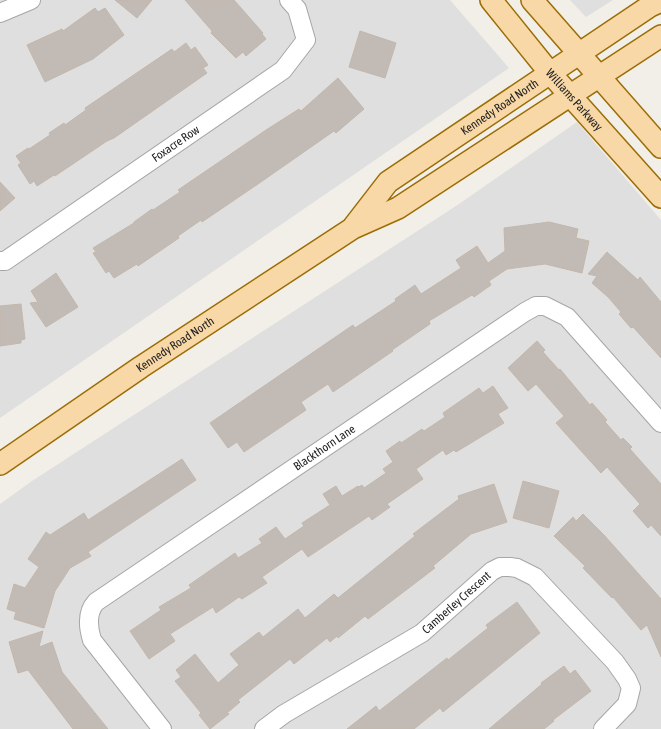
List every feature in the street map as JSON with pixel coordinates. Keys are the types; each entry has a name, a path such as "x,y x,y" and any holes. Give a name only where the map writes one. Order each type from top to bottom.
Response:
{"main road":[{"name":"Williams Parkway","path":"491,0 550,73 661,197"},
{"path":"532,0 661,147"},
{"name":"Kennedy Road North","path":"352,228 388,182 650,6 661,1"},
{"name":"Kennedy Road North","path":"0,464 141,367 352,228 398,208 661,36"}],"street":[{"path":"0,13 31,0"},
{"name":"Foxacre Row","path":"0,261 5,261 283,70 306,40 297,9 289,0"},
{"name":"Blackthorn Lane","path":"162,729 92,640 89,630 90,608 96,602 525,312 536,306 545,306 567,318 661,423"},
{"name":"Camberley Crescent","path":"264,729 284,714 422,633 492,571 510,567 517,568 535,577 615,662 627,680 630,688 627,704 603,729"}],"shaded area":[{"path":"0,0 450,0 509,68 0,418"},
{"path":"570,0 613,0 586,17"},
{"path":"577,122 661,220 661,729 0,729 0,504 32,481 459,204"}],"building":[{"path":"115,0 152,0 137,18"},
{"path":"185,0 234,0 266,39 246,56 243,52 236,58 211,33 212,31"},
{"path":"95,8 98,12 105,8 124,35 93,59 45,82 27,45 62,29 63,31"},
{"path":"360,31 396,43 385,78 349,67"},
{"path":"186,43 191,50 195,47 208,65 203,68 207,73 114,138 55,176 37,186 34,181 30,184 18,165 21,163 16,156 50,135 49,133 64,123 65,125 86,110 85,108 172,49 174,52"},
{"path":"338,78 364,109 336,133 334,131 202,222 201,220 178,236 179,238 138,266 137,264 114,278 109,271 106,273 93,253 96,252 93,248 180,192 178,190 266,130 299,109 301,111"},
{"path":"0,182 15,198 0,211"},
{"path":"549,222 578,229 576,238 589,241 582,273 545,264 507,269 489,281 491,285 474,297 472,295 429,321 430,324 333,392 328,384 301,402 306,410 244,452 237,442 228,448 210,423 353,325 355,328 396,301 395,299 415,285 421,294 461,268 456,260 477,246 488,263 505,251 504,228"},
{"path":"607,252 638,280 640,277 661,302 661,358 633,327 631,328 619,314 621,312 608,297 592,283 597,276 588,274"},
{"path":"56,273 78,307 46,327 30,303 38,302 31,291"},
{"path":"21,304 25,339 21,340 21,343 0,346 0,306"},
{"path":"537,341 545,350 543,352 590,405 592,403 621,440 623,438 632,447 630,449 661,484 661,536 651,525 648,528 633,511 640,504 607,467 601,473 556,423 564,416 536,384 528,391 508,368"},
{"path":"493,386 508,408 498,414 504,423 456,452 454,450 446,455 443,450 416,469 423,479 387,504 390,507 372,520 369,516 308,557 302,549 262,577 267,583 242,599 239,597 216,613 213,607 170,634 175,641 149,659 130,631 161,610 159,607 191,588 189,585 235,553 238,558 262,543 259,539 276,527 285,539 304,526 302,523 330,505 323,494 336,486 342,496 358,486 362,485 364,488 386,473 383,469 393,462 386,451 400,441 401,443 422,429 424,431 445,417 443,413 479,388 483,393"},
{"path":"182,459 196,480 88,552 91,556 70,568 55,591 44,628 14,619 16,612 7,609 14,584 25,588 39,567 28,559 46,532 50,535 84,513 88,520"},
{"path":"523,481 559,491 549,528 513,518"},
{"path":"494,484 507,522 471,534 433,566 435,568 368,619 365,616 338,638 337,636 330,642 327,638 294,664 290,659 238,700 240,702 227,713 229,714 210,729 199,715 201,713 175,681 181,677 176,670 195,654 218,683 239,665 230,654 259,632 263,637 298,609 305,618 334,594 338,598 415,536 413,534 459,499 458,496"},
{"path":"583,514 661,599 661,657 647,625 641,630 613,597 583,568 585,566 554,536 573,517 576,521"},
{"path":"517,602 540,633 443,712 440,708 414,729 347,729 376,706 379,711 447,658 448,660 488,628 486,625"},
{"path":"43,631 39,647 52,642 62,672 108,729 73,729 28,670 18,673 9,642"},
{"path":"564,666 570,674 575,670 591,691 544,729 489,729 541,683"}]}
